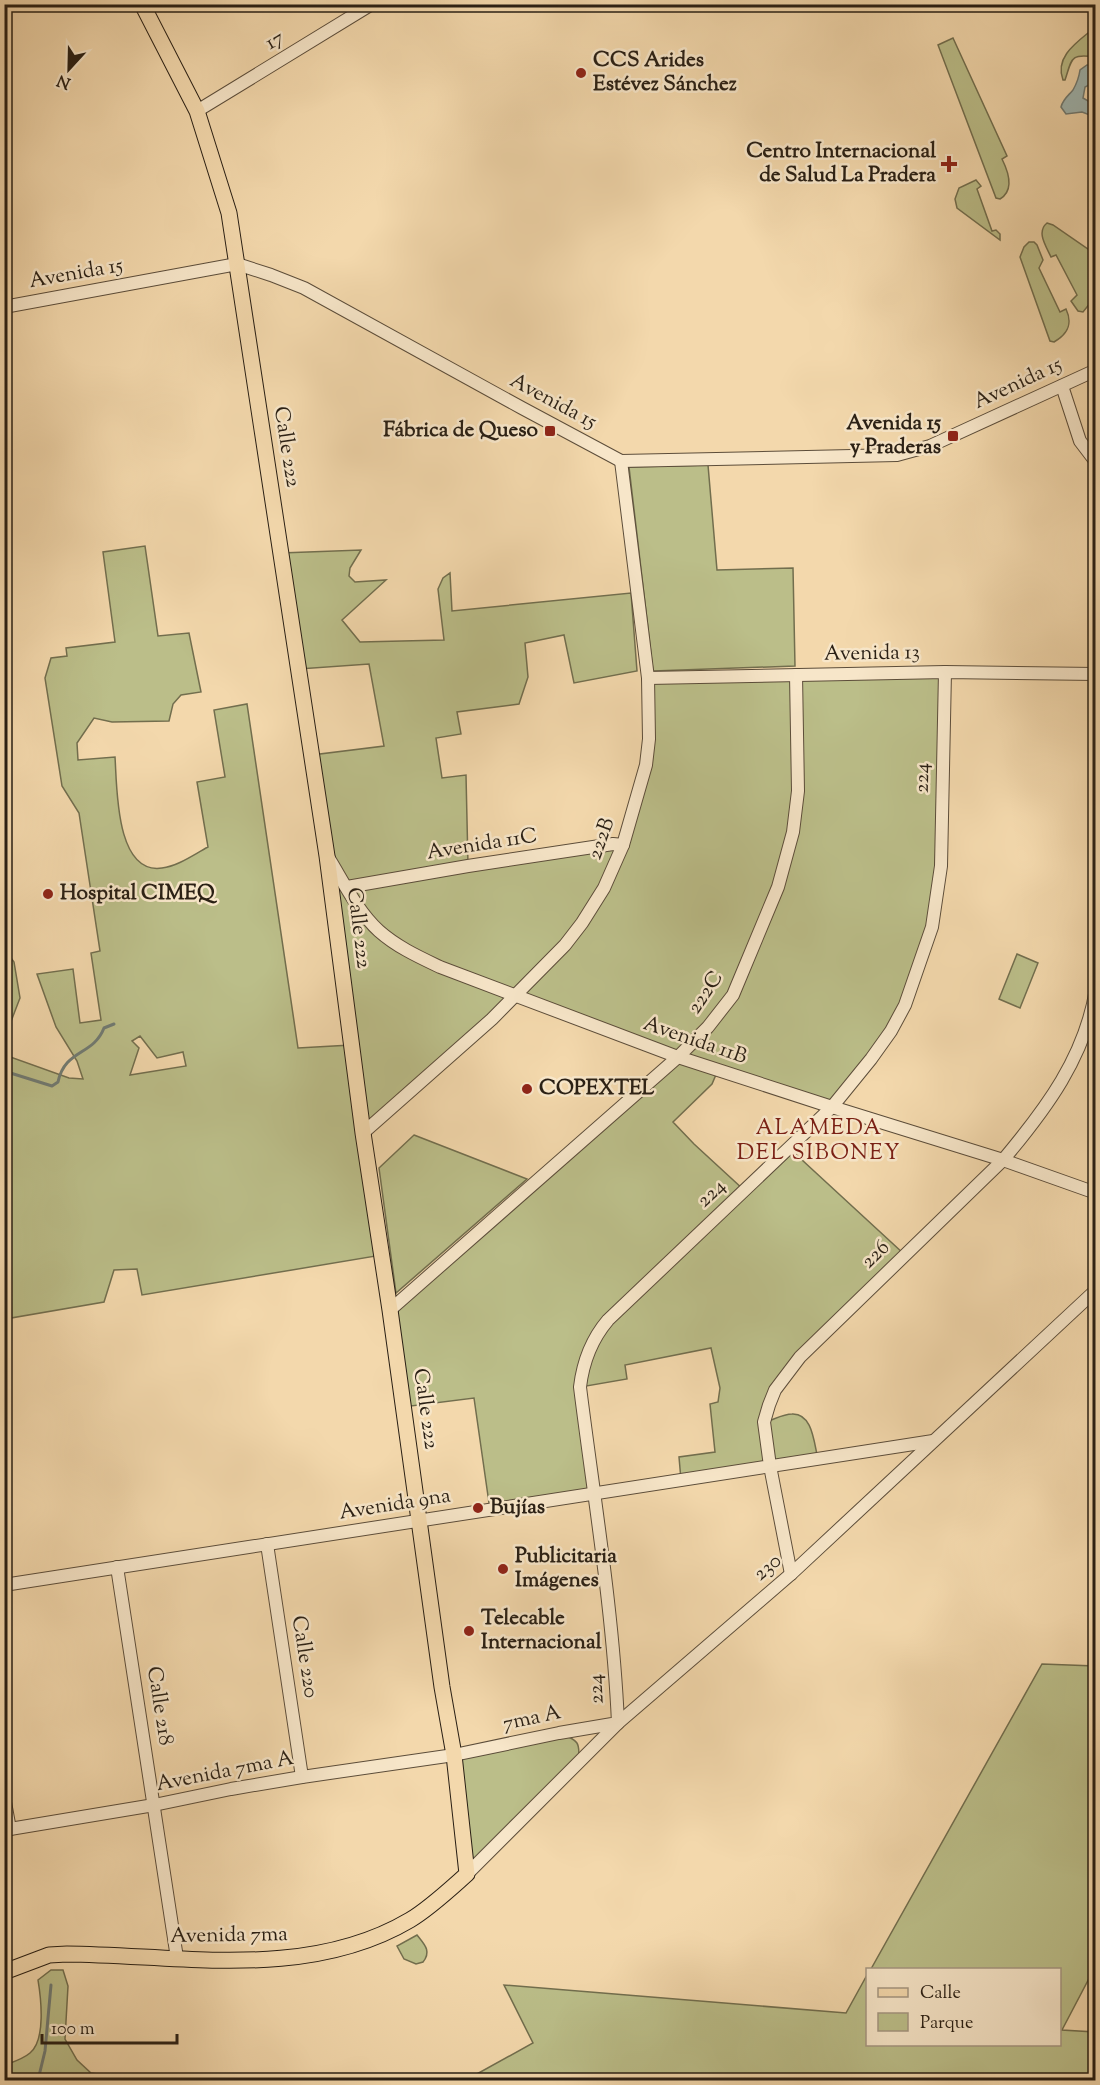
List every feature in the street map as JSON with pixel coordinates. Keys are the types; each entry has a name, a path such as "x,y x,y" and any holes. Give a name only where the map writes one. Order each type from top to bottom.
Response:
{"main road":[{"name":"Calle 222","path":"142,4 197,111 229,213 327,856 363,1133 442,1687 454,1755 467,1874"},
{"name":"Avenida 7ma","path":"5,1971 49,1955 117,1954 244,1961 277,1959 344,1947 385,1933 412,1919 467,1874"}],"street":[{"name":"17","path":"197,111 372,4"},
{"name":"Avenida 15","path":"4,307 237,264 304,288 621,460 897,455 930,446 1095,370"},
{"path":"1062,386 1080,441 1095,462"},
{"name":"222B","path":"363,1133 492,1018 565,945 604,888 623,845 646,765 649,739 648,678 621,460"},
{"name":"Avenida 13","path":"648,678 945,672 1095,674"},
{"name":"224","path":"618,1723 615,1665 580,1387 582,1369 595,1334 832,1107 871,1059 901,1014 932,927 941,866 945,672"},
{"path":"1095,674 1095,730"},
{"name":"222C","path":"390,1310 678,1057 708,1027 733,995 778,887 793,832 798,792 796,675"},
{"name":"Avenida 11C","path":"347,887 468,866 613,844 623,845"},
{"name":"Avenida 11B","path":"327,856 362,910 379,930 408,951 440,967 678,1057 1003,1160 1095,1192"},
{"name":"226","path":"791,1574 764,1422 776,1390 800,1357 1003,1160 1033,1124 1065,1077 1081,1044 1095,989"},
{"name":"230","path":"467,1874 618,1723 791,1574 1095,1290"},
{"name":"Avenida 9na","path":"4,1585 933,1441"},
{"name":"Calle 220","path":"267,1544 302,1777"},
{"name":"Calle 218","path":"117,1567 177,1959"},
{"name":"7ma A","path":"454,1755 559,1732 618,1723"},
{"name":"Avenida 7ma A","path":"7,1830 302,1777 454,1755"},
{"path":"4,1797 7,1830"}],"green space":[{"path":"1088,33 1095,33 1095,57 1081,56 1073,59 1065,80 1063,80 1061,65 1063,59 1071,48"},
{"path":"953,38 1007,156 1002,159 1009,186 1005,195 1000,199 996,198 938,45"},
{"path":"976,180 981,186 977,189 992,231 996,230 1000,234 1000,240 957,208 955,199 959,188"},
{"path":"1047,223 1095,254 1095,297 1083,312 1078,311 1071,301 1077,295 1056,255 1051,257 1045,244 1042,231"},
{"path":"1029,242 1037,245 1043,260 1039,268 1060,312 1066,309 1068,314 1069,324 1066,332 1054,342 1050,341 1020,257"},
{"path":"708,465 717,570 793,568 795,666 653,671 629,467"},
{"path":"145,546 158,636 189,633 201,692 181,695 173,704 169,721 112,722 94,718 77,743 78,760 115,757 118,806 127,843 135,858 147,866 162,868 174,865 208,847 197,782 225,777 214,710 247,704 298,1048 351,1045 312,755 384,746 369,664 299,669 281,553 361,550 350,568 349,576 355,582 386,580 342,620 360,642 444,640 438,589 443,578 450,573 452,611 631,593 637,671 574,683 564,635 525,643 528,677 519,704 457,712 461,734 436,738 442,778 466,775 468,865 623,845 640,788 648,678 945,672 932,927 905,1005 832,1107 718,1070 712,1084 673,1122 744,1190 789,1148 904,1254 775,1390 765,1422 789,1414 804,1418 811,1430 818,1459 681,1480 679,1457 715,1452 710,1404 718,1402 720,1388 711,1348 625,1365 627,1379 580,1387 595,1493 490,1510 474,1398 403,1407 390,1310 677,1057 513,996 363,1133 382,1255 142,1295 137,1269 114,1270 104,1302 5,1319 5,1055 69,1078 83,1079 77,1061 56,1027 37,974 73,969 80,1023 101,1020 91,953 100,951 79,813 62,786 45,678 51,658 67,656 66,648 115,642 103,552","holes":["140,1036 157,1058 183,1052 186,1066 130,1075 139,1048 132,1041"]},
{"path":"1017,954 1038,963 1020,1008 999,999"},
{"path":"5,957 11,958 14,962 20,998 10,1024 5,1024"},
{"path":"414,1135 527,1179 396,1293 379,1168"},
{"path":"1042,1664 1095,1666 1095,1967 1062,2030 1095,2032 1095,2080 466,2080 533,2043 504,1985 846,2013 866,1977 866,2046 1061,2046 1061,1968 872,1968"},
{"path":"559,1733 577,1743 578,1763 467,1874 454,1755"},
{"path":"417,1935 426,1948 427,1954 423,1962 416,1964 404,1959 397,1946"},
{"path":"51,1970 63,1970 68,1986 65,2039 77,2060 91,2073 137,2080 5,2080 5,2065 24,2057 35,2047 41,2018 38,1980"}],"water":[{"path":"1087,65 1095,68 1095,82 1085,87 1083,98 1088,101 1095,97 1095,117 1082,112 1066,114 1061,107 1062,104 1073,90 1080,70"}],"waterway":[{"path":"4,1071 52,1086 58,1082 67,1064 93,1044 104,1028 114,1024"},
{"path":"38,2080 45,2051 51,1985"}],"place":[{"name":"CCS Arides Estévez Sánchez","path":"581,73"},
{"name":"Centro Internacional de Salud La Pradera","path":"949,164"},
{"name":"Fábrica de Queso","path":"550,431"},
{"name":"Avenida 15 y Praderas","path":"953,436"},
{"name":"Hospital CIMEQ","path":"48,894"},
{"name":"COPEXTEL","path":"527,1089"},
{"name":"Bujías","path":"478,1508"},
{"name":"Publicitaria Imágenes","path":"503,1569"},
{"name":"Telecable Internacional","path":"469,1631"}],"district":[{"name":"ALAMEDA DEL SIBONEY","path":"819,1142"}]}
